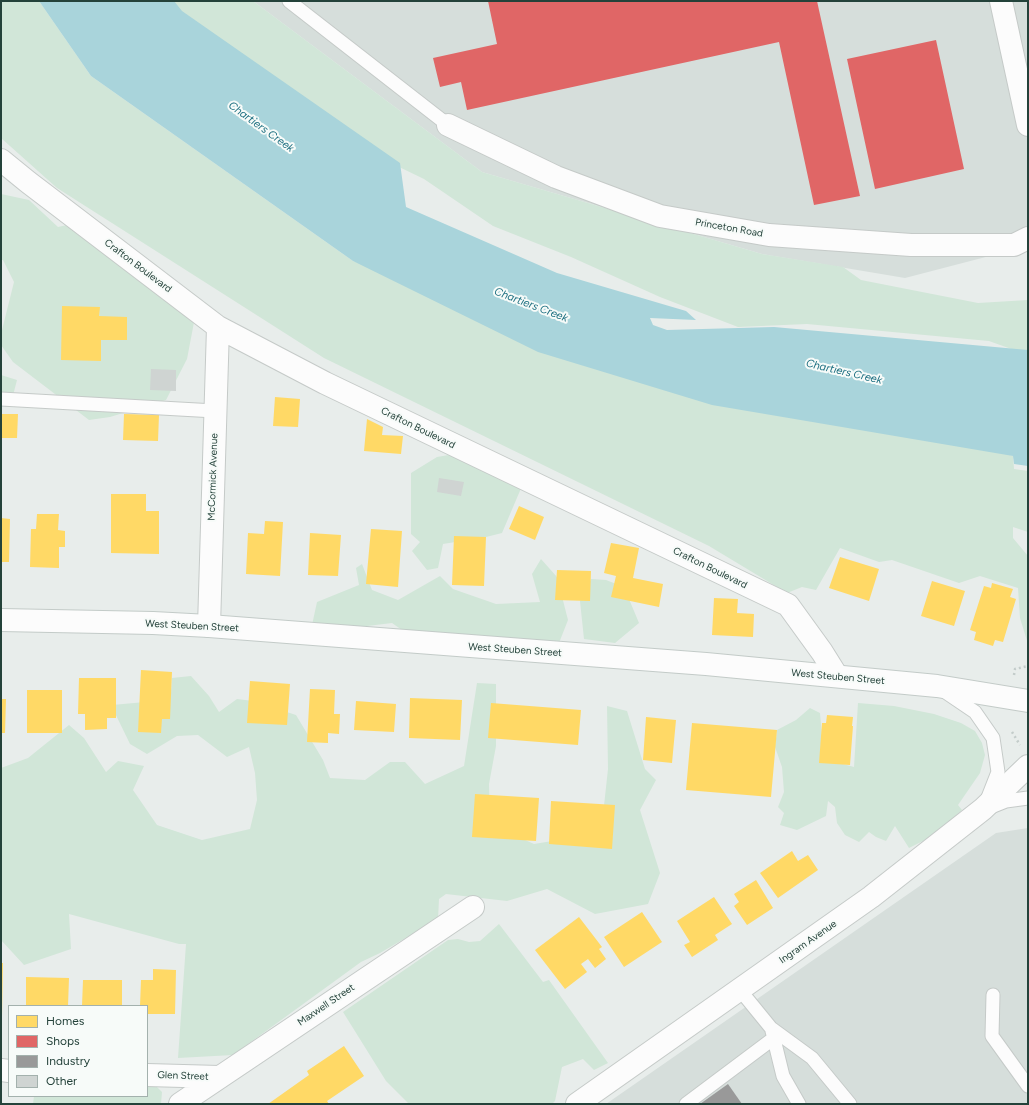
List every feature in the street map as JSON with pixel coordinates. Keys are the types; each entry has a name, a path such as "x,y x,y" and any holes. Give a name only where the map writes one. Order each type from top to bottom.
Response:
{"street":[{"path":"1001,1 1028,125"},
{"name":"Princeton Road","path":"448,125 556,177 660,216 769,235 911,244 1014,245 1028,238"},
{"name":"Crafton Boulevard","path":"1,160 218,328 325,383 788,605 822,652 837,676"},
{"path":"1,182 28,182"},
{"name":"McCormick Avenue","path":"209,626 218,328"},
{"name":"West Steuben Street","path":"1,620 153,623 209,626 698,664 937,686 1028,701"},
{"name":"Ingram Avenue","path":"578,1104 871,897 983,809 1024,756"},
{"name":"Maxwell Street","path":"180,1104 473,907"},
{"name":"Glen Street","path":"148,1075 219,1077"}],"lane":[{"path":"289,1 448,125"},
{"path":"1,399 215,411"},
{"path":"937,686 975,712 993,738 998,772 983,809"},
{"path":"983,809 1006,801 1028,798"},
{"path":"740,990 773,1033 812,1058 850,1104"},
{"path":"993,995 992,1036 1028,1086"},
{"path":"686,1104 773,1033"},
{"path":"773,1033 783,1076 799,1104"}],"path":[{"path":"1010,727 1024,756"}],"shaded area":[{"path":"253,1 1028,1 1028,246 905,278 762,254 482,172"},
{"path":"1028,828 1028,1104 606,1104 996,833"}],"green space":[{"path":"1,1 39,1 91,76 353,261 1013,456 1014,469 1028,471 1028,532 1013,527 1013,538 1028,556 1028,644 1020,618 1018,588 980,576 959,583 892,560 879,562 840,548 816,590 802,587 787,593 709,546 324,358 57,188 1,138"},
{"path":"154,1 253,1 482,172 762,254 843,267 861,280 978,303 1028,300 1028,355 989,341 807,324 738,327 660,297 571,257 493,226 424,179 366,151"},
{"path":"1,194 29,200 58,227 67,225 195,317 187,359 166,400 110,417 89,420 13,362 1,345 1,334 14,282 3,260 1,260"},
{"path":"1,375 17,380 10,407 1,406"},
{"path":"478,450 522,486 502,533 443,544 438,568 427,570 412,551 420,542 411,534 411,473 437,457"},
{"path":"541,559 557,577 568,620 559,643 468,658 402,630 392,623 359,627 312,625 317,602 359,585 356,568 362,564 372,590 398,600 440,576 453,589 496,604 540,602 532,574"},
{"path":"591,579 606,580 624,587 639,623 615,643 584,639 580,601"},
{"path":"191,676 209,696 219,712 237,699 253,701 296,715 323,760 330,778 365,780 390,762 405,762 425,784 464,766 477,683 496,684 496,746 489,784 490,824 534,844 601,833 608,769 607,706 627,711 645,769 656,780 640,810 660,873 648,904 595,914 547,889 507,901 446,894 439,899 438,919 380,953 361,962 233,1055 178,1058 186,944 179,944 69,914 71,949 24,965 1,940 1,768 28,758 69,725 84,738 106,772 118,761 144,766 133,790 157,825 202,840 250,829 257,800 255,773 249,747 227,757 198,735 177,736 147,754 130,744 113,709 112,705 145,702 160,710 171,693 172,678"},
{"path":"858,703 894,706 934,714 961,723 975,731 982,743 985,755 980,773 958,805 962,810 935,835 909,848 895,826 886,841 869,832 859,842 845,835 837,823 835,807 828,801 826,816 797,830 780,825 784,813 778,807 784,792 782,767 775,747 777,730 796,720 810,708 820,713 824,759 854,767"},
{"path":"499,924 543,982 549,980 608,1063 594,1070 583,1059 562,1067 555,1101 552,1104 409,1104 386,1081 343,1012 448,940 458,939 469,942 480,941"},
{"path":"148,1085 156,1086 162,1092 161,1104 33,1104 34,1097 148,1097"}],"water":[{"name":"Chartiers Creek","path":"39,1 174,1 182,11 400,163 406,207 557,273 686,311 696,320 650,318 653,325 667,330 774,327 1028,350 1028,466 1014,464 1013,456 712,405 538,352 353,261 91,76"}],"building: Homes":[{"path":"62,306 100,307 99,316 127,317 127,340 101,340 101,361 61,360"},
{"path":"275,397 300,399 298,427 273,426"},
{"path":"1,414 18,414 17,438 1,438"},
{"path":"124,414 159,415 158,441 123,440"},
{"path":"367,419 383,427 382,435 403,436 401,454 364,451"},
{"path":"111,494 146,494 146,511 159,511 159,554 111,553"},
{"path":"519,506 544,517 535,540 509,529"},
{"path":"37,514 59,514 58,530 65,531 65,547 59,547 59,568 30,567 31,529 36,529"},
{"path":"1,518 10,519 9,562 1,562"},
{"path":"265,521 283,522 280,576 246,574 248,533 264,534"},
{"path":"371,529 402,531 398,587 366,584"},
{"path":"310,533 341,535 338,576 308,575"},
{"path":"454,536 486,537 484,586 452,585"},
{"path":"611,543 639,548 633,578 663,584 659,607 611,597 616,576 604,573"},
{"path":"840,557 879,569 869,601 829,588"},
{"path":"557,570 591,571 590,601 555,600"},
{"path":"932,581 965,591 954,626 921,616"},
{"path":"992,583 1013,589 1010,597 1016,599 1003,642 995,640 993,646 974,640 976,632 970,630 984,586 991,588"},
{"path":"714,598 738,599 737,613 754,614 753,637 712,635"},
{"path":"141,670 172,672 170,719 162,719 161,733 138,732"},
{"path":"79,678 116,678 116,718 107,718 107,729 85,730 85,714 78,714"},
{"path":"250,681 290,684 287,725 247,723"},
{"path":"310,689 335,690 334,714 340,714 339,734 328,733 328,743 307,742"},
{"path":"27,690 62,690 62,733 27,733"},
{"path":"410,698 462,700 460,740 409,738"},
{"path":"1,699 6,699 5,733 1,733"},
{"path":"356,701 396,704 394,732 354,730"},
{"path":"491,703 581,710 578,745 488,738"},
{"path":"827,715 853,717 850,765 819,763 822,723 826,723"},
{"path":"646,717 676,720 672,763 643,760"},
{"path":"692,723 777,730 771,797 686,790"},
{"path":"475,794 539,798 536,841 472,837"},
{"path":"551,801 615,805 612,849 549,844"},
{"path":"792,851 798,861 808,855 818,870 778,898 760,873"},
{"path":"756,880 773,908 747,925 734,906 739,902 734,894"},
{"path":"714,897 732,924 715,935 718,940 692,957 684,945 690,942 677,921"},
{"path":"642,912 662,942 624,967 604,937"},
{"path":"579,917 602,947 599,949 606,959 595,968 588,959 581,964 587,972 565,989 535,950"},
{"path":"1,963 3,963 2,1016 1,1016"},
{"path":"153,969 176,970 175,1014 148,1014 148,1005 140,1005 141,980 153,980"},
{"path":"26,977 69,978 68,1005 26,1005"},
{"path":"83,980 122,980 122,1005 82,1005"},
{"path":"344,1046 364,1076 327,1101 329,1104 268,1104 309,1075 307,1071"}],"building: Shops":[{"path":"488,1 817,1 860,196 814,205 779,42 467,110 461,82 440,87 433,58 497,44"},
{"path":"936,40 964,169 875,189 847,59"}],"building: Industry":[{"path":"728,1084 742,1104 700,1104"}],"building: Other":[{"path":"151,369 176,370 176,391 150,390"},
{"path":"439,478 464,482 461,496 437,492"}]}
